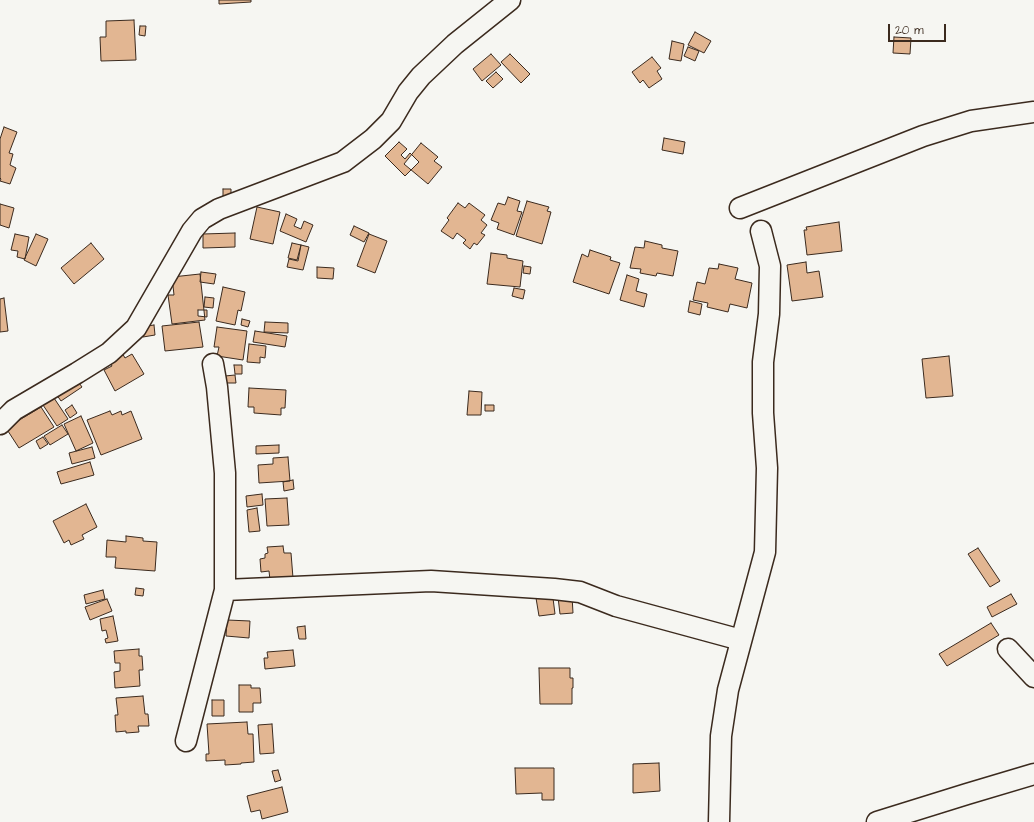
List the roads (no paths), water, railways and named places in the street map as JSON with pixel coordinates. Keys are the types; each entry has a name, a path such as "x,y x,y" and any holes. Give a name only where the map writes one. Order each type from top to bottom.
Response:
{"street":[{"path":"0,424 14,410 77,374 109,353 136,328 192,231 202,219 218,209 343,162 373,139 391,120 408,92 421,76 455,44 510,0"},
{"path":"740,208 923,136 971,121 1034,112"},
{"path":"718,822 721,736 728,690 765,552 767,468 763,413 762,362 769,314 770,266 761,232"},
{"path":"186,741 225,590 225,473 217,388 213,364"},
{"path":"225,590 431,581 554,589 580,592 616,606 741,640"},
{"path":"1008,649 1034,677"},
{"path":"877,822 1034,774"}]}
